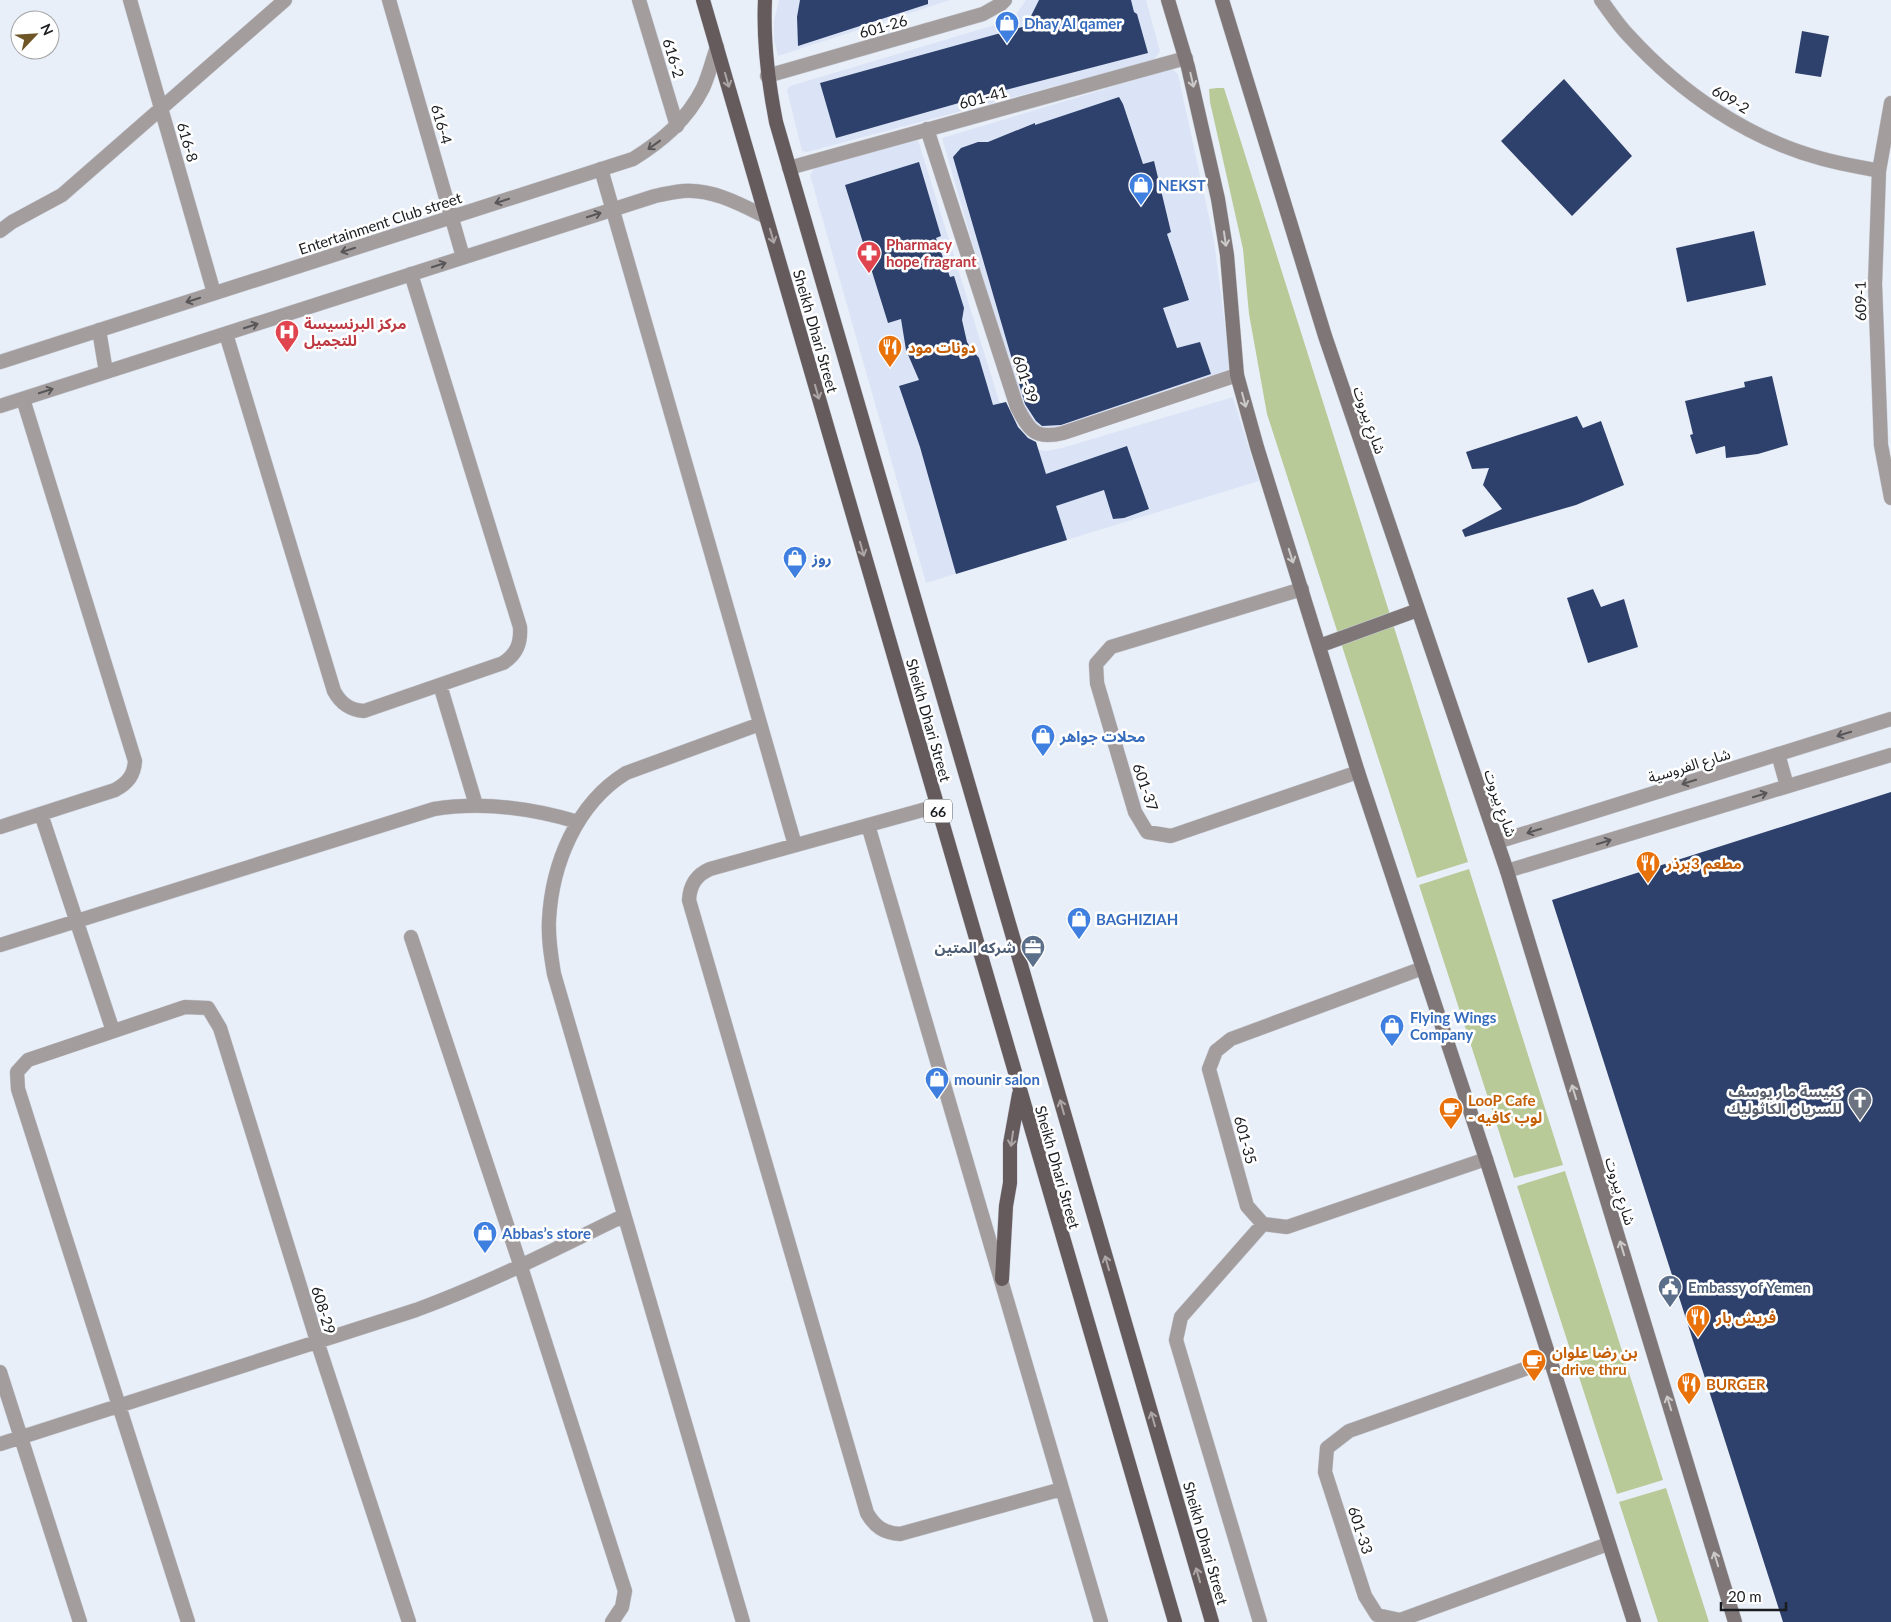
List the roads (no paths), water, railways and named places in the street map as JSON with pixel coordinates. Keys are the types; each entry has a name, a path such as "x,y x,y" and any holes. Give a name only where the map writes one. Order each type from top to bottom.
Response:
{"main road":[{"name":"Sheikh Dhari Street","path":"703,0 1175,1622"},
{"path":"714,0 717,48"},
{"name":"Sheikh Dhari Street","path":"765,0 764,42 767,76 776,122 1212,1622"},
{"path":"1168,0 1186,58 1223,227 1230,282 1231,317 1237,374 1257,447 1358,772 1486,1159 1634,1622"},
{"name":"شارع بيروت","path":"1222,0 1328,344 1507,871 1735,1622"},
{"path":"1319,646 1418,610"},
{"path":"1002,1279 1006,1206 1010,1184 1010,1144 1019,1091"}],"street":[{"name":"616-8","path":"130,0 214,293"},
{"path":"0,231 12,222 43,207 62,195 285,0"},
{"name":"616-4","path":"389,0 463,257"},
{"name":"616-2","path":"639,0 677,126"},
{"name":"601-26","path":"767,76 983,14 1005,0"},
{"name":"609-2","path":"1601,0 1628,35 1669,76 1716,111 1776,142 1822,159 1879,171"},
{"name":"Entertainment Club street","path":"0,362 633,159 656,144 677,126 692,107 703,87 717,48"},
{"name":"601-41","path":"789,168 1186,58"},
{"name":"609-1","path":"1891,103 1879,171 1875,284 1880,435 1891,498"},
{"name":"601-39","path":"927,129 1017,407 1026,424 1036,434 1049,436 1063,433 1237,374"},
{"path":"601,169 795,845"},
{"path":"0,406 655,196 684,191 713,194 740,204 766,217"},
{"path":"226,334 334,691 338,698 350,708 364,710 504,663 516,652 521,635 410,274"},
{"path":"99,330 106,372"},
{"path":"0,827 122,786 132,775 135,761 22,399"},
{"name":"601-37","path":"1302,589 1111,647 1096,664 1097,683 1135,812 1147,832 1171,836 1358,772"},
{"path":"440,685 476,805"},
{"name":"شارع الفروسية","path":"1497,842 1891,719"},
{"path":"742,1622 554,974 549,922 551,895 566,845 578,822 598,794 611,782 626,773 760,724"},
{"path":"1778,754 1787,786"},
{"path":"1507,871 1891,755"},
{"path":"0,945 434,810 476,805 526,809 578,822"},
{"path":"937,806 703,872 692,884 689,900 867,1513 871,1521 884,1531 900,1534 1062,1489"},
{"path":"41,814 113,1031 28,1060 17,1072 18,1089 188,1622"},
{"path":"868,825 1101,1622"},
{"path":"412,937 625,1591 622,1607 612,1622"},
{"name":"601-35","path":"1263,1224 1247,1206 1209,1069 1216,1051 1231,1039 1423,968"},
{"name":"608-29","path":"113,1031 185,1007 208,1008 220,1028 317,1341 409,1622"},
{"path":"1260,1622 1176,1340 1181,1317 1263,1224 1287,1226 1486,1159"},
{"path":"0,1444 466,1292 623,1216"},
{"name":"601-33","path":"1550,1360 1349,1431 1326,1448 1325,1472 1365,1596 1377,1615 1400,1620 1608,1544"},
{"path":"0,1372 80,1622"}],"place":[{"name":"Dhay Al qamer","path":"1007,44"},
{"name":"NEKST","path":"1141,206"},
{"name":"Pharmacy hope fragrant","path":"869,274"},
{"name":"مركز البرنسيسة للتجميل","path":"287,353"},
{"name":"دونات مود","path":"890,368"},
{"name":"روز","path":"795,579"},
{"name":"محلات جواهر","path":"1043,757"},
{"name":"مطعم 3برذر","path":"1648,884"},
{"name":"BAGHIZIAH","path":"1079,940"},
{"name":"شركه المتين","path":"1033,968"},
{"name":"Flying Wings Company","path":"1392,1047"},
{"name":"mounir salon","path":"937,1100"},
{"name":"كنيسة مار يوسف للسريان الكاثوليك","path":"1860,1121"},
{"name":"LooP Cafe - لوب كافيه","path":"1451,1130"},
{"name":"Abbas’s store","path":"485,1254"},
{"name":"Embassy of Yemen","path":"1670,1308"},
{"name":"فريش بار","path":"1698,1338"},
{"name":"بن رضا علوان - drive thru","path":"1534,1382"},
{"name":"BURGER","path":"1689,1405"}]}
